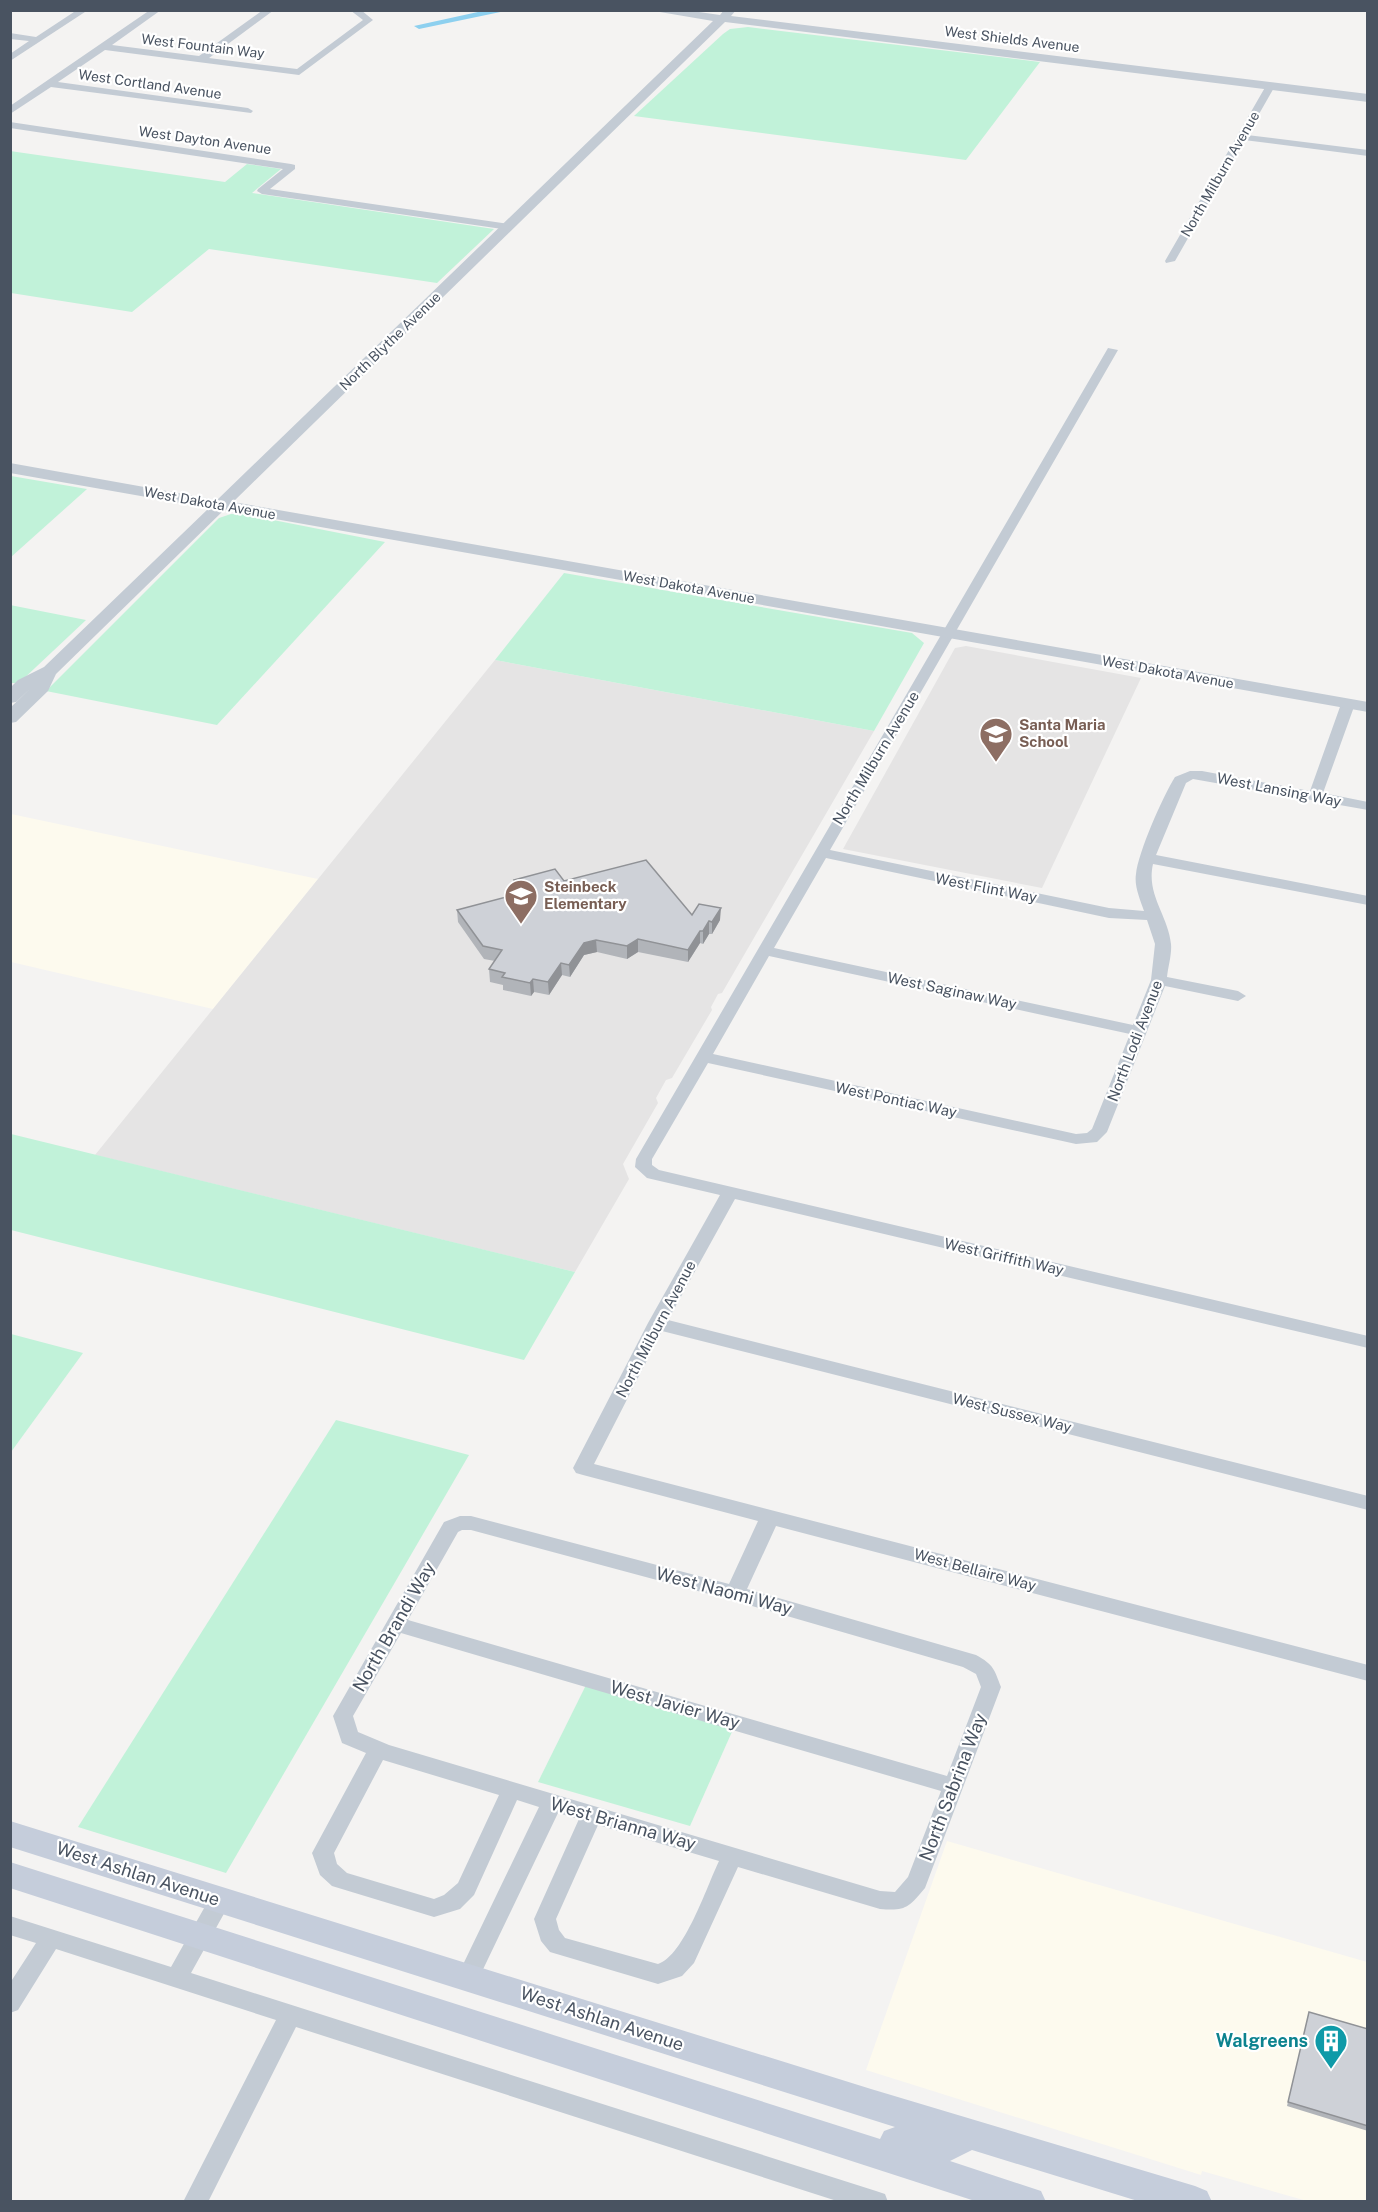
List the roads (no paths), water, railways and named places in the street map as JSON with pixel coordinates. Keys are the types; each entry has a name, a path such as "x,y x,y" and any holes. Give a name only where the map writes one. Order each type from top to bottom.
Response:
{"main road":[{"name":"West Ashlan Avenue","path":"10,1834 1195,2202"},
{"path":"10,1875 1029,2202"},
{"path":"753,2113 790,2108 931,2153 970,2134"}],"street":[{"path":"10,58 84,10"},
{"path":"10,111 157,10"},
{"path":"200,60 270,10"},
{"name":"West Fountain Way","path":"103,47 299,72 369,20 354,10"},
{"name":"West Shields Avenue","path":"653,10 726,15 1368,98"},
{"name":"North Blythe Avenue","path":"10,698 24,684 50,671 726,15"},
{"path":"10,36 39,40"},
{"name":"West Cortland Avenue","path":"49,84 248,111"},
{"name":"North Milburn Avenue","path":"1170,261 1270,86"},
{"name":"West Dayton Avenue","path":"10,125 291,167 262,191 509,227"},
{"path":"1240,136 1368,153"},
{"name":"North Milburn Avenue","path":"643,1167 644,1159 820,852 950,633 1112,350"},
{"name":"West Dakota Avenue","path":"10,468 1368,707"},
{"name":"North Blythe Avenue","path":"10,718 42,687 50,671"},
{"path":"1316,796 1348,704"},
{"name":"West Lansing Way","path":"1190,775 1368,806"},
{"name":"North Lodi Avenue","path":"1090,1138 1099,1132 1160,980 1163,944 1145,893 1143,875 1147,858 1180,780 1190,775"},
{"name":"West Flint Way","path":"820,852 1109,913 1154,916"},
{"path":"1147,858 1368,901"},
{"name":"West Saginaw Way","path":"765,951 1140,1031"},
{"path":"1160,980 1238,996"},
{"name":"West Pontiac Way","path":"703,1057 1076,1139 1090,1138"},
{"name":"West Griffith Way","path":"643,1167 653,1174 1368,1342"},
{"name":"North Milburn Avenue","path":"583,1468 657,1323 730,1192"},
{"name":"West Sussex Way","path":"657,1323 1368,1503"},
{"name":"West Bellaire Way","path":"583,1468 1368,1673"},
{"path":"735,1593 770,1516"},
{"name":"West Naomi Way","path":"460,1523 471,1523 735,1593 969,1662 984,1669"},
{"name":"North Brandi Way","path":"349,1737 343,1716 452,1527 460,1523"},
{"name":"West Javier Way","path":"396,1624 953,1786"},
{"name":"North Sabrina Way","path":"900,1901 917,1882 991,1687 984,1669"},
{"name":"West Brianna Way","path":"349,1737 378,1750 511,1791 880,1900 900,1901"},
{"path":"378,1750 322,1853 328,1869 340,1880 434,1908 452,1902 466,1889 511,1791"},
{"path":"468,1977 552,1803"},
{"path":"592,1815 544,1918 549,1934 558,1945 658,1974 674,1969 686,1956 732,1856"},
{"path":"176,1979 220,1900"},
{"path":"10,1925 876,2202"},
{"path":"10,2003 51,1938"},
{"path":"195,2202 290,2016"}],"waterway":[{"path":"419,26 505,10"}],"place":[{"name":"Santa Maria School","path":"996,763"},
{"name":"Steinbeck Elementary","path":"521,925"},
{"name":"Walgreens","path":"1331,2070"}]}
